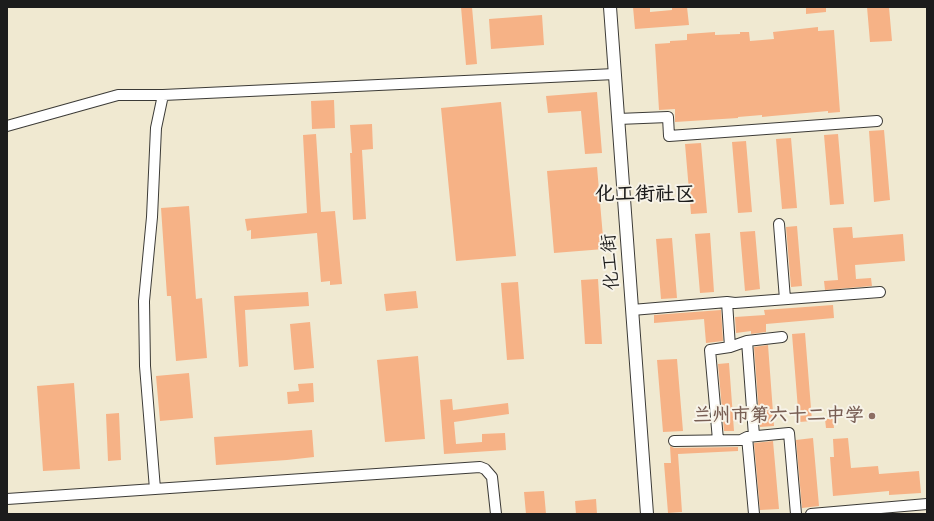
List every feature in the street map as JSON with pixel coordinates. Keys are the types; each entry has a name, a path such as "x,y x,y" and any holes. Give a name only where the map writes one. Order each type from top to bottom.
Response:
{"street":[{"name":"化工街","path":"610,7 647,514"},
{"path":"7,126 118,95 163,95 615,74"},
{"path":"155,489 145,366 144,301 152,217 156,128 163,95"},
{"path":"618,119 668,117 669,136 877,121"},
{"path":"779,224 786,299"},
{"path":"632,310 727,302 735,304 880,292"},
{"path":"727,302 730,347"},
{"path":"718,440 710,350 730,347 747,341 782,337"},
{"path":"747,341 754,514"},
{"path":"674,441 741,440 751,437 789,433 796,514"},
{"path":"7,499 480,467 485,469 492,477 496,514"},
{"path":"811,514 927,504"}],"building":[{"path":"461,7 472,7 477,64 466,65"},
{"path":"633,7 650,7 650,12 672,10 672,7 687,7 689,25 635,29"},
{"path":"806,7 826,7 826,12 806,14"},
{"path":"867,7 889,7 892,41 870,42"},
{"path":"542,15 544,45 491,49 489,19"},
{"path":"818,27 818,31 834,30 840,112 828,113 828,111 762,117 762,115 675,122 675,109 659,110 655,44 687,40 687,34 715,32 715,35 740,34 740,32 749,32 750,41 774,39 773,32"},
{"path":"597,92 602,153 585,154 581,111 548,113 546,96"},
{"path":"334,100 335,128 312,129 311,101"},
{"path":"501,102 516,256 456,261 441,108"},
{"path":"372,124 373,149 362,150 366,219 353,220 350,125"},
{"path":"884,130 890,200 874,202 869,131"},
{"path":"316,134 321,212 335,211 342,284 330,285 330,281 321,282 317,233 251,239 251,230 247,231 245,219 307,213 303,135"},
{"path":"838,134 844,204 830,205 824,135"},
{"path":"791,138 797,208 782,209 776,139"},
{"path":"746,141 752,212 738,213 732,142"},
{"path":"701,143 707,213 691,214 685,144"},
{"path":"597,167 604,249 554,253 547,171"},
{"path":"189,206 196,299 202,298 207,358 176,361 171,296 167,296 161,208"},
{"path":"797,226 802,286 791,287 786,227"},
{"path":"852,227 853,238 903,234 905,261 855,265 856,279 871,278 872,286 825,290 824,281 838,280 833,228"},
{"path":"755,231 760,289 745,291 740,232"},
{"path":"710,233 714,292 700,293 695,234"},
{"path":"672,238 677,298 661,299 656,239"},
{"path":"598,279 602,344 585,344 581,280"},
{"path":"518,282 524,359 507,360 501,283"},
{"path":"416,291 418,308 386,311 384,294"},
{"path":"308,292 309,306 245,310 248,366 239,367 234,296"},
{"path":"833,305 834,318 766,324 766,332 751,334 751,331 736,333 735,317 765,315 764,310"},
{"path":"721,310 723,341 706,343 704,319 654,323 654,315"},
{"path":"310,322 314,368 294,370 290,324"},
{"path":"805,333 812,421 799,422 792,334"},
{"path":"768,345 774,426 760,427 754,347"},
{"path":"418,356 425,439 385,442 377,360"},
{"path":"677,359 683,431 663,432 657,360"},
{"path":"729,363 734,431 724,431 718,364"},
{"path":"189,373 193,418 160,421 156,376"},
{"path":"74,383 80,469 43,471 37,386"},
{"path":"313,383 314,402 288,404 287,392 299,391 298,384"},
{"path":"452,399 453,410 508,403 509,414 454,422 456,444 482,442 482,434 505,433 506,450 444,454 440,400"},
{"path":"119,413 121,460 108,461 106,414"},
{"path":"825,419 833,419 834,428 826,428"},
{"path":"312,430 314,457 216,465 214,437"},
{"path":"813,438 819,506 802,508 796,440"},
{"path":"848,438 851,468 878,466 879,474 919,471 921,493 889,495 889,491 833,496 830,457 834,457 833,439"},
{"path":"773,441 779,509 760,510 754,443"},
{"path":"670,446 674,448 738,447 738,451 678,454 682,512 668,513 664,463 671,463"},
{"path":"544,491 546,514 526,514 524,492"},
{"path":"596,499 597,514 576,514 575,501"}],"place":[{"name":"兰州市第六十二中学","path":"872,416"}],"district":[{"name":"化工街社区","path":"645,195"}]}
